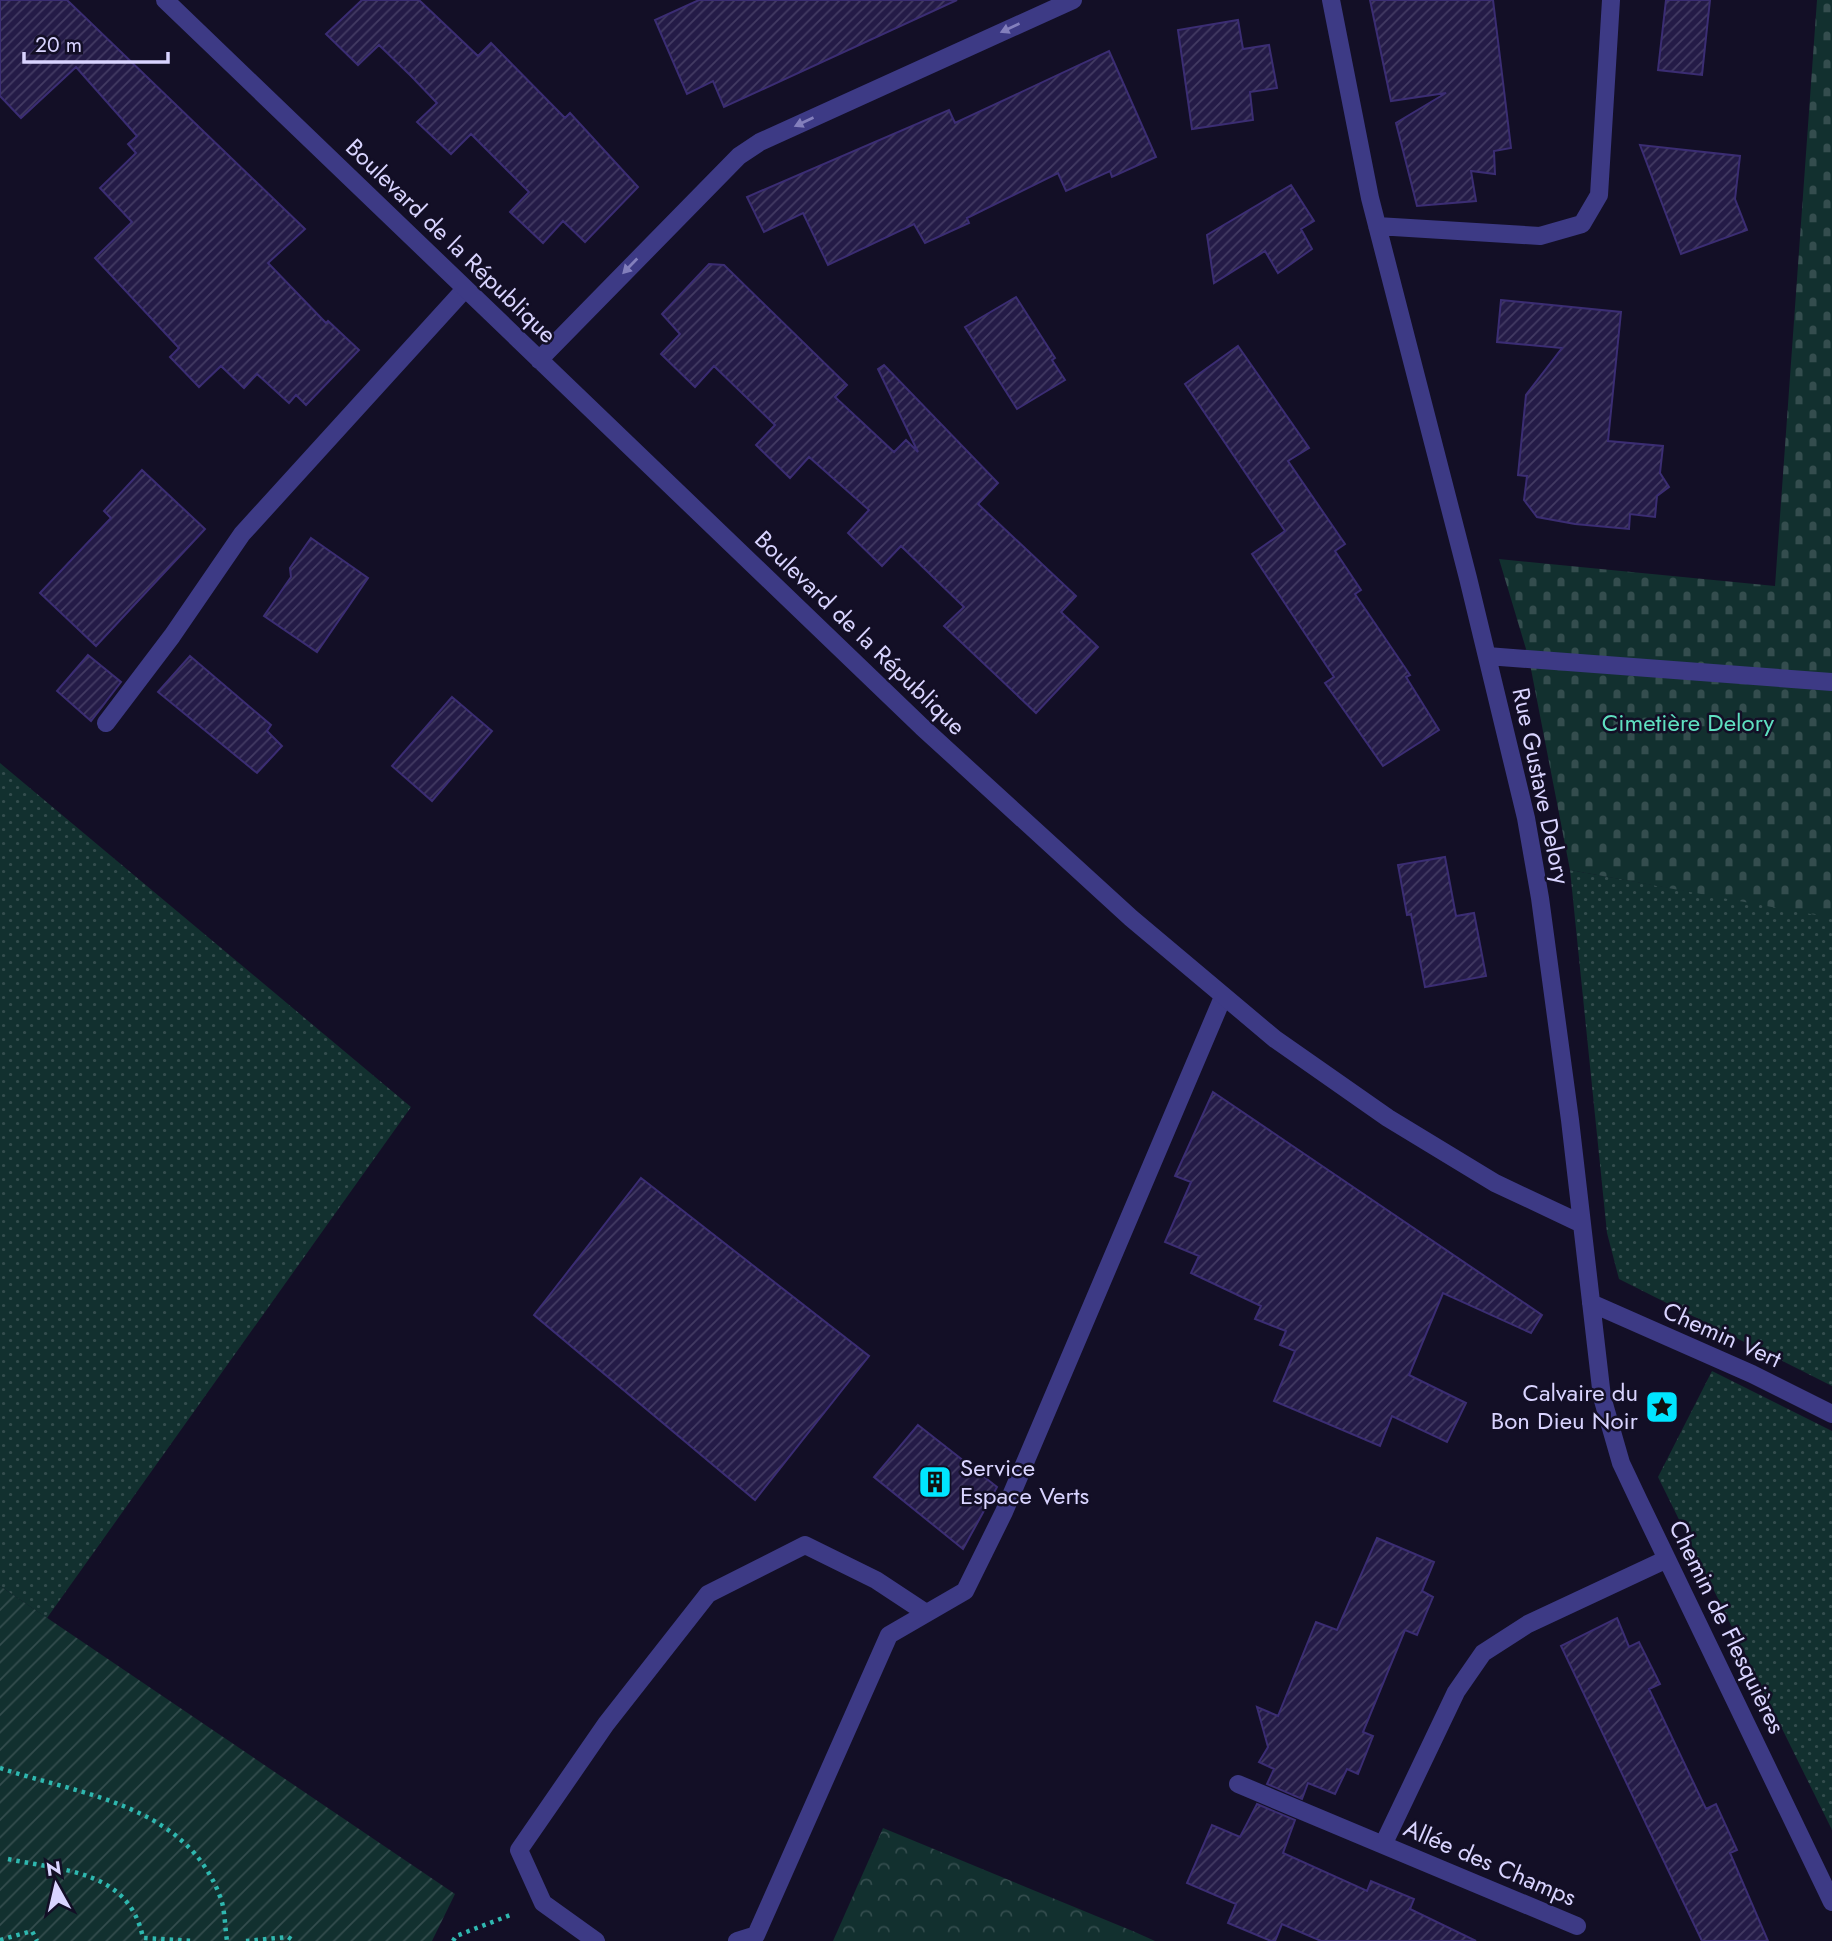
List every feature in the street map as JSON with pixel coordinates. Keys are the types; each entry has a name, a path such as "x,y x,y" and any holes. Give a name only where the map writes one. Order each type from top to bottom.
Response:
{"street":[{"name":"Boulevard de la République","path":"165,0 1017,817 1223,997 1275,1039 1388,1118 1495,1183 1582,1224"},
{"path":"539,359 739,156 760,142 1073,0"},
{"name":"Rue Gustave Delory","path":"1331,0 1354,131 1487,656 1532,851 1582,1224 1597,1367"},
{"path":"1377,226 1540,236 1582,224 1599,195 1611,0"},
{"path":"106,723 172,636 242,534 465,289"},
{"path":"1487,656 1832,682"},
{"path":"737,1941 756,1935 889,1635 965,1591 1004,1512 1223,997"},
{"name":"Chemin Vert","path":"1591,1303 1752,1374 1832,1414"},
{"name":"Chemin de Flesquières","path":"1597,1367 1602,1397 1621,1463 1832,1902"},
{"path":"596,1941 543,1903 519,1850 606,1724 708,1594 806,1545 876,1580 926,1614"},
{"name":"Allée des Champs","path":"1383,1845 1455,1692 1483,1653 1528,1625 1667,1559"},
{"name":"Allée des Champs","path":"1238,1784 1577,1926"}],"path":[{"path":"0,1768 49,1784 93,1792 146,1815 194,1850 221,1899 227,1941"},
{"path":"8,1859 96,1878 118,1892 138,1916 142,1939 195,1941"},
{"path":"453,1941 456,1936 543,1903"},
{"path":"0,1940 32,1931 37,1941"},
{"path":"246,1941 288,1937 295,1941"}],"green space":[{"name":"Cimetière Delory","path":"1817,0 1832,0 1832,918 1570,870 1529,659 1499,559 1775,586"},
{"path":"1832,695 1832,1386 1619,1279 1607,1233 1570,870 1777,907"},
{"path":"0,763 411,1107 47,1618 0,1586"},
{"path":"1712,1371 1832,1431 1832,1830 1658,1477"},
{"path":"0,1586 455,1894 432,1941 0,1941"},
{"path":"883,1828 1135,1932 1155,1941 833,1941"}],"building":[{"path":"0,0 67,0 305,229 268,263 326,323 328,321 359,350 306,405 296,395 289,403 257,374 244,388 221,366 199,387 170,357 179,348 95,258 132,222 100,188 136,153 128,144 137,136 76,67 21,118 0,96"},
{"path":"362,0 419,0 478,56 491,43 565,118 570,113 638,187 585,242 563,221 543,243 510,212 529,192 471,134 451,154 417,122 437,103 379,45 358,65 326,34"},
{"path":"699,0 957,0 724,107 713,81 687,94 655,20"},
{"path":"1370,0 1493,0 1511,148 1494,151 1495,174 1471,171 1476,201 1417,206 1396,123 1446,93 1391,101"},
{"path":"1666,0 1710,0 1702,75 1658,70"},
{"path":"1238,20 1243,49 1269,45 1277,88 1250,92 1253,120 1192,129 1178,30"},
{"path":"1109,51 1156,157 1112,177 1110,171 1066,191 1058,173 967,218 969,223 925,243 914,224 828,265 803,213 764,232 747,197 949,110 955,123"},
{"path":"1640,145 1740,156 1735,199 1747,230 1681,254"},
{"path":"1291,185 1314,221 1301,229 1312,249 1278,273 1265,251 1214,283 1207,235"},
{"path":"709,264 724,265 847,385 835,397 894,452 906,440 918,452 878,369 884,365 998,483 978,504 1076,596 1061,612 1098,647 1036,713 944,626 964,607 901,546 882,566 848,533 869,510 809,457 790,478 756,445 775,425 714,366 695,387 661,354 680,334 662,314"},
{"path":"1016,297 1055,358 1052,360 1065,380 1017,409 965,327"},
{"path":"1501,300 1621,312 1608,441 1663,446 1660,473 1669,487 1657,496 1655,517 1630,514 1629,529 1575,524 1537,517 1524,500 1527,476 1518,475 1526,395 1562,348 1497,342"},
{"path":"1238,346 1309,448 1288,461 1345,544 1335,551 1361,590 1355,594 1410,675 1406,677 1439,730 1383,766 1325,683 1334,677 1252,554 1285,531 1185,384"},
{"path":"142,470 205,529 96,646 40,593 111,518 104,511"},
{"path":"311,538 368,578 317,652 264,616 291,577 290,568"},
{"path":"88,655 121,682 91,721 57,691"},
{"path":"190,656 271,725 267,731 282,746 257,773 158,692"},
{"path":"452,697 492,731 432,801 392,766"},
{"path":"1445,857 1456,916 1474,913 1486,976 1425,987 1411,914 1407,915 1398,865"},
{"path":"1213,1092 1542,1315 1531,1333 1443,1293 1409,1375 1466,1403 1447,1442 1392,1416 1380,1446 1274,1401 1295,1351 1280,1345 1286,1331 1255,1319 1261,1306 1191,1273 1199,1256 1165,1242 1191,1182 1175,1176"},
{"path":"641,1178 869,1356 755,1500 534,1315"},
{"name":"Service Espace Verts","path":"918,1425 997,1487 963,1549 874,1477"},
{"path":"1377,1538 1434,1562 1422,1591 1433,1597 1417,1635 1405,1630 1363,1732 1373,1736 1358,1774 1347,1769 1335,1794 1308,1783 1302,1799 1267,1784 1274,1769 1259,1762 1268,1747 1257,1707 1278,1716 1316,1622 1337,1630"},
{"path":"1617,1618 1629,1647 1639,1642 1660,1684 1649,1689 1706,1809 1716,1804 1737,1850 1730,1853 1768,1941 1702,1941 1561,1646"},
{"path":"1257,1804 1295,1820 1283,1853 1367,1891 1371,1881 1414,1899 1410,1909 1476,1941 1321,1941 1282,1924 1275,1941 1271,1941 1228,1923 1236,1904 1187,1883 1212,1825 1240,1837"}],"place":[{"name":"Calvaire du Bon Dieu Noir","path":"1662,1407"},
{"name":"Service Espace Verts","path":"935,1482"}]}
